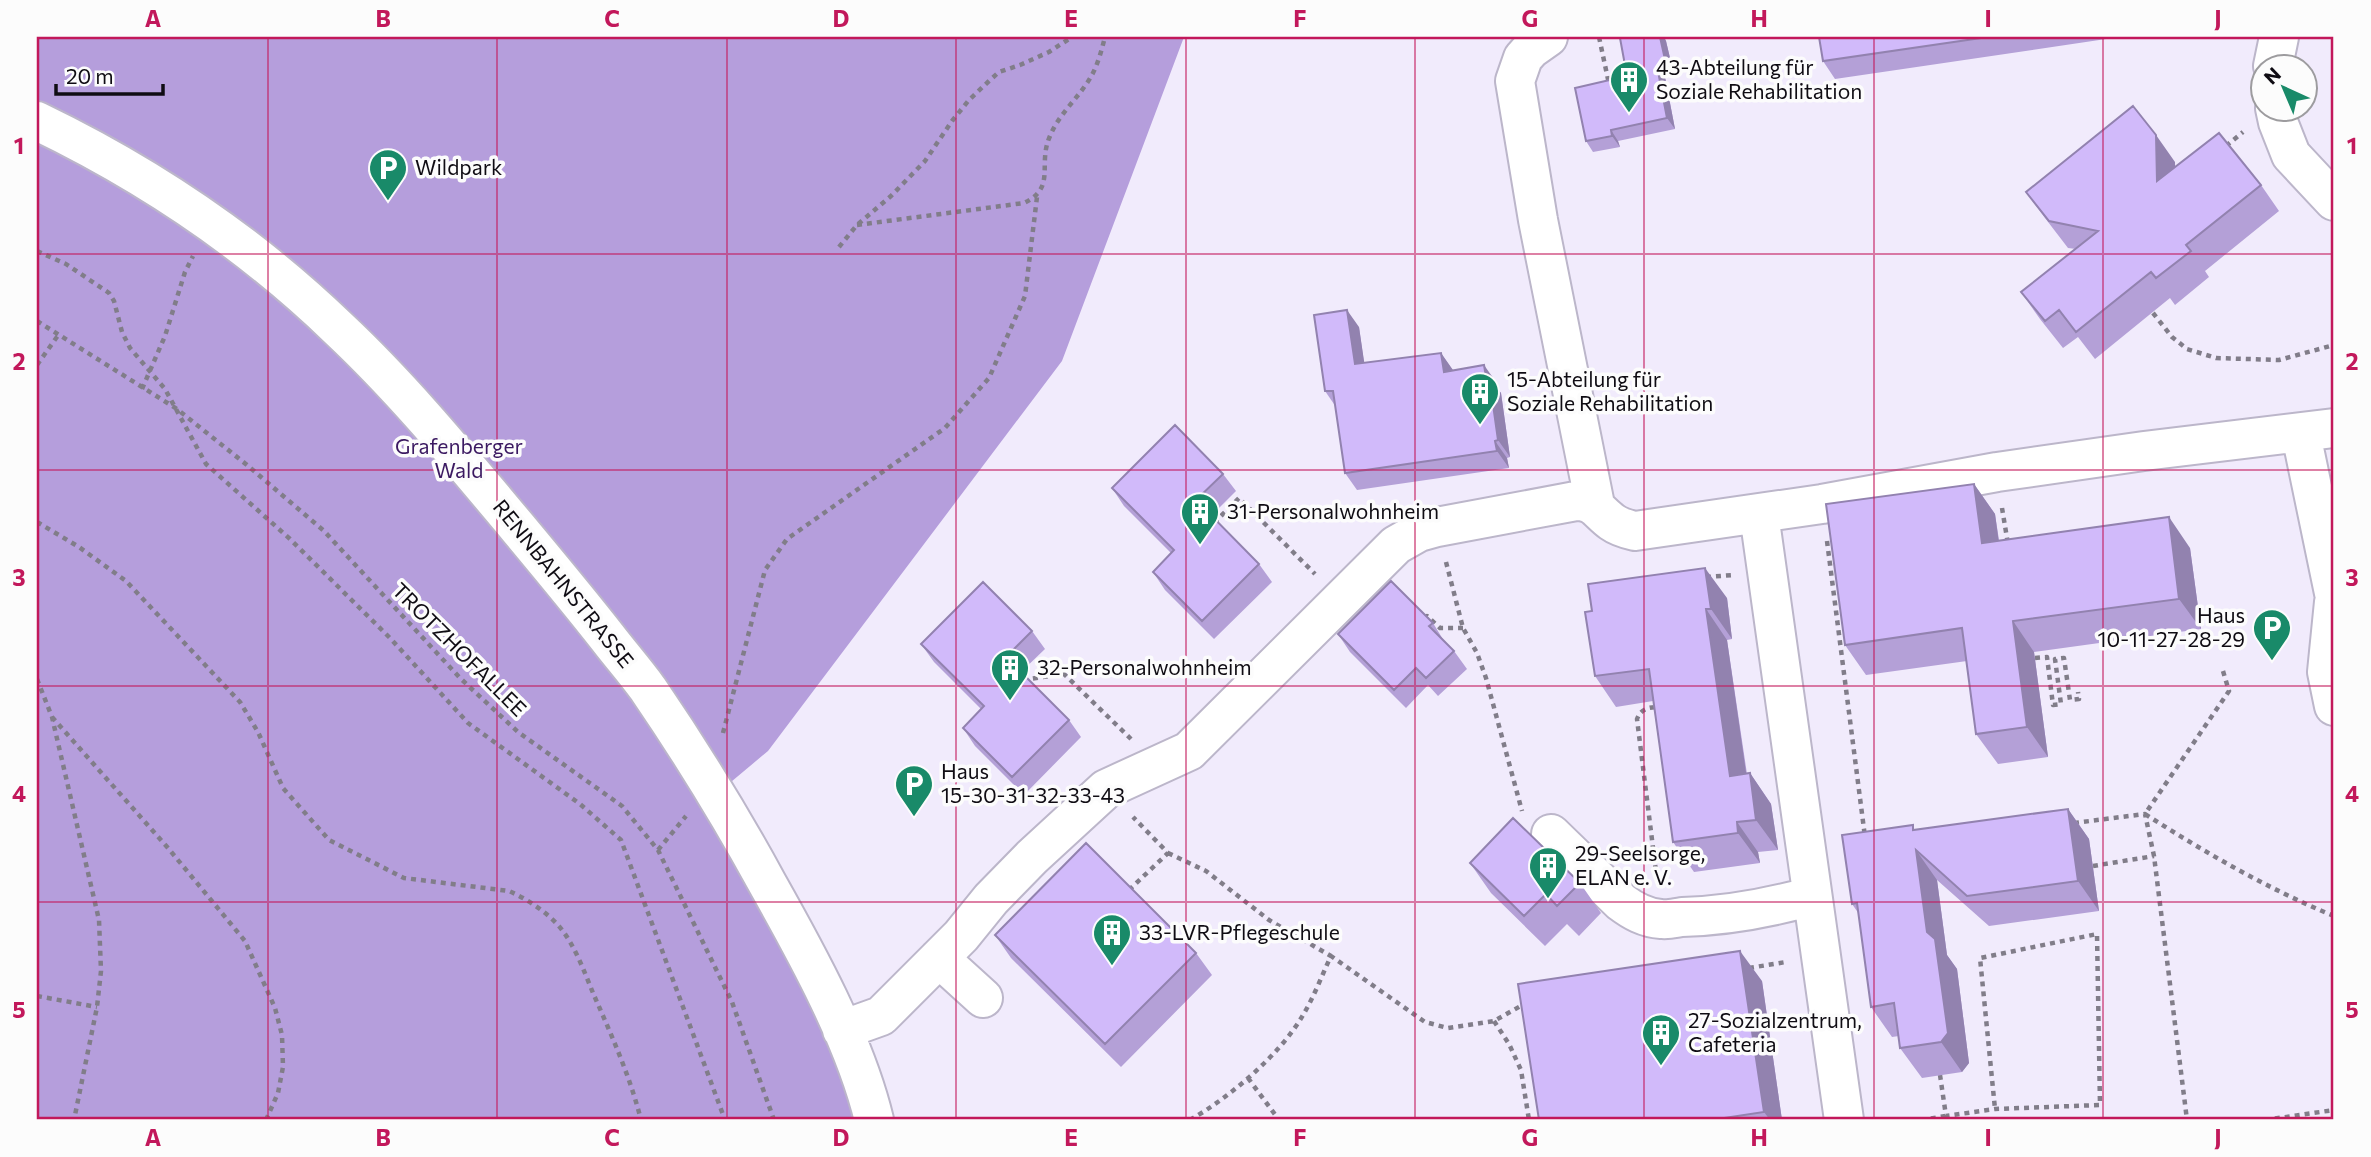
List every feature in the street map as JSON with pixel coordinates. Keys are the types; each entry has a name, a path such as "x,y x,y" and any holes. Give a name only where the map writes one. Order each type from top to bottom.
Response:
{"street":[{"path":"1548,37 1523,58 1516,81 1538,220 1595,505"},
{"name":"RENNBAHNSTRASSE","path":"37,121 144,178 287,283 339,328 445,441 647,687 710,784 816,973 842,1030 870,1102 874,1120"},
{"path":"2278,122 2291,155 2334,201"},
{"path":"842,1030 881,1016 939,958 1032,857 1106,789 1189,751 1200,742 1396,545 1419,532 1576,501 1595,505 1609,520 1634,531 1822,504 1997,472 2144,451 2318,431 2334,593"},
{"path":"1759,514 1844,1120"},
{"path":"2334,602 2326,672 2334,706"},
{"path":"1551,834 1632,911 1662,919 1736,913 1812,896"},
{"path":"939,958 983,998"}],"path":[{"path":"839,247 857,225 891,196 925,161 969,100 999,72 1049,52 1072,37"},
{"path":"657,850 710,784 765,569 787,539 945,428 989,378 1025,296 1037,197 1042,190 1044,150 1050,134 1088,81 1100,57 1105,37"},
{"path":"1600,37 1610,92"},
{"path":"2224,148 2256,122"},
{"path":"857,225 1024,203 1037,197"},
{"path":"142,389 164,336 185,272 210,224"},
{"path":"37,251 66,264 109,293 130,348 177,409 206,464 300,548 390,638 468,723 580,804 621,840 725,1120"},
{"path":"2153,313 2172,337 2187,349 2216,358 2279,360 2334,345"},
{"name":"TROTZHOFALLEE","path":"37,321 177,409 247,465 324,531 460,678 519,732 622,806 657,850 732,1002 774,1120"},
{"path":"37,365 59,334"},
{"path":"1997,472 2008,547"},
{"path":"1213,523 1239,498 1341,599"},
{"path":"1822,504 1865,839"},
{"path":"37,522 79,547 126,581 240,702 258,732 283,788 329,840 404,878 509,891 523,897 559,926 579,960 595,998 635,1097 640,1120"},
{"path":"1437,527 1463,628 1486,678 1523,813 1541,832 1551,834"},
{"path":"1700,577 1766,571"},
{"path":"1424,619 1427,616 1440,628 1463,628"},
{"path":"1840,634 1850,633"},
{"path":"2035,658 2047,657 2053,705 2061,704 2055,659 2064,658 2070,700 2079,699 2078,692"},
{"path":"2187,1120 2154,856 2146,814 2229,691 2223,671"},
{"path":"1023,680 1064,674 1143,772 1133,819 1168,853 1206,871 1269,920 1331,956 1426,1022 1448,1028 1494,1021 1528,1002"},
{"path":"37,679 52,717 99,920 101,971 97,1007 74,1120"},
{"path":"1662,919 1637,719 1639,713 1648,707 1671,707"},
{"path":"52,717 169,848 245,941 271,997 282,1035 284,1067 278,1093 266,1120"},
{"path":"2067,824 2146,814 2192,844 2292,899 2334,916"},
{"path":"1128,891 1168,853"},
{"path":"2093,866 2154,856"},
{"path":"1921,1120 1995,1109 2100,1105 2096,934 1980,958 1995,1109"},
{"path":"1190,1120 1248,1078 1285,1041 1304,1014 1331,956"},
{"path":"1743,969 1821,956"},
{"path":"37,996 97,1007"},
{"path":"1494,1021 1521,1070 1529,1120"},
{"path":"1940,1075 1946,1116"},
{"path":"1248,1078 1279,1120"},
{"path":"2265,1120 2334,1110"}],"green space":[{"name":"Grafenberger Wald","path":"37,37 1184,37 1062,361 768,751 707,802 812,999 857,1120 37,1120"}],"building":[{"path":"1660,37 1666,64 1657,66 1667,118 1611,130 1612,136 1586,141 1575,88 1627,76 1620,38"},
{"path":"1819,37 1988,37 1823,61"},
{"path":"2133,106 2156,135 2157,181 2219,133 2261,185 2186,245 2191,251 2156,278 2151,272 2076,332 2059,310 2045,321 2021,292 2098,231 2049,221 2026,192"},
{"path":"1347,310 1355,364 1441,353 1444,372 1484,365 1486,377 1489,376 1498,440 1495,441 1497,451 1345,473 1333,391 1325,391 1314,315"},
{"name":"31-Personalwohnheim","path":"1175,425 1223,474 1196,500 1259,564 1202,621 1153,572 1174,550 1112,488"},
{"path":"1974,484 1982,543 2169,517 2179,599 2013,621 2027,727 1976,734 1962,628 1845,645 1826,504"},
{"path":"1705,568 1711,609 1706,609 1730,776 1750,773 1756,820 1737,822 1738,833 1673,842 1649,669 1595,676 1585,612 1592,611 1588,584"},
{"path":"1391,581 1433,623 1429,626 1454,651 1426,678 1416,668 1394,690 1338,634"},
{"name":"32-Personalwohnheim","path":"983,582 1032,631 1006,657 1069,720 1012,777 963,728 984,706 921,644"},
{"path":"2068,809 2078,881 1967,896 1916,850 1927,932 1935,939 1948,1033 1941,1042 1900,1048 1894,1003 1871,1007 1857,903 1852,904 1842,835 1913,825 1913,830"},
{"path":"1513,818 1580,883 1557,906 1546,894 1524,916 1470,863"},
{"name":"33-LVR-Pflegeschule","path":"1086,843 1196,953 1105,1044 995,935"},
{"name":"27-Sozialzentrum, Cafeteria","path":"1740,951 1764,1112 1711,1120 1539,1120 1518,984"}],"place":[{"name":"43-Abteilung für Soziale Rehabilitation","path":"1629,114"},
{"name":"Wildpark","path":"388,202"},
{"name":"15-Abteilung für Soziale Rehabilitation","path":"1480,426"},
{"name":"31-Personalwohnheim","path":"1200,546"},
{"name":"Haus 10-11-27-28-29","path":"2272,662"},
{"name":"32-Personalwohnheim","path":"1010,702"},
{"name":"Haus 15-30-31-32-33-43","path":"914,818"},
{"name":"29-Seelsorge, ELAN e. V.","path":"1548,900"},
{"name":"33-LVR-Pflegeschule","path":"1112,967"},
{"name":"27-Sozialzentrum, Cafeteria","path":"1661,1067"}]}
